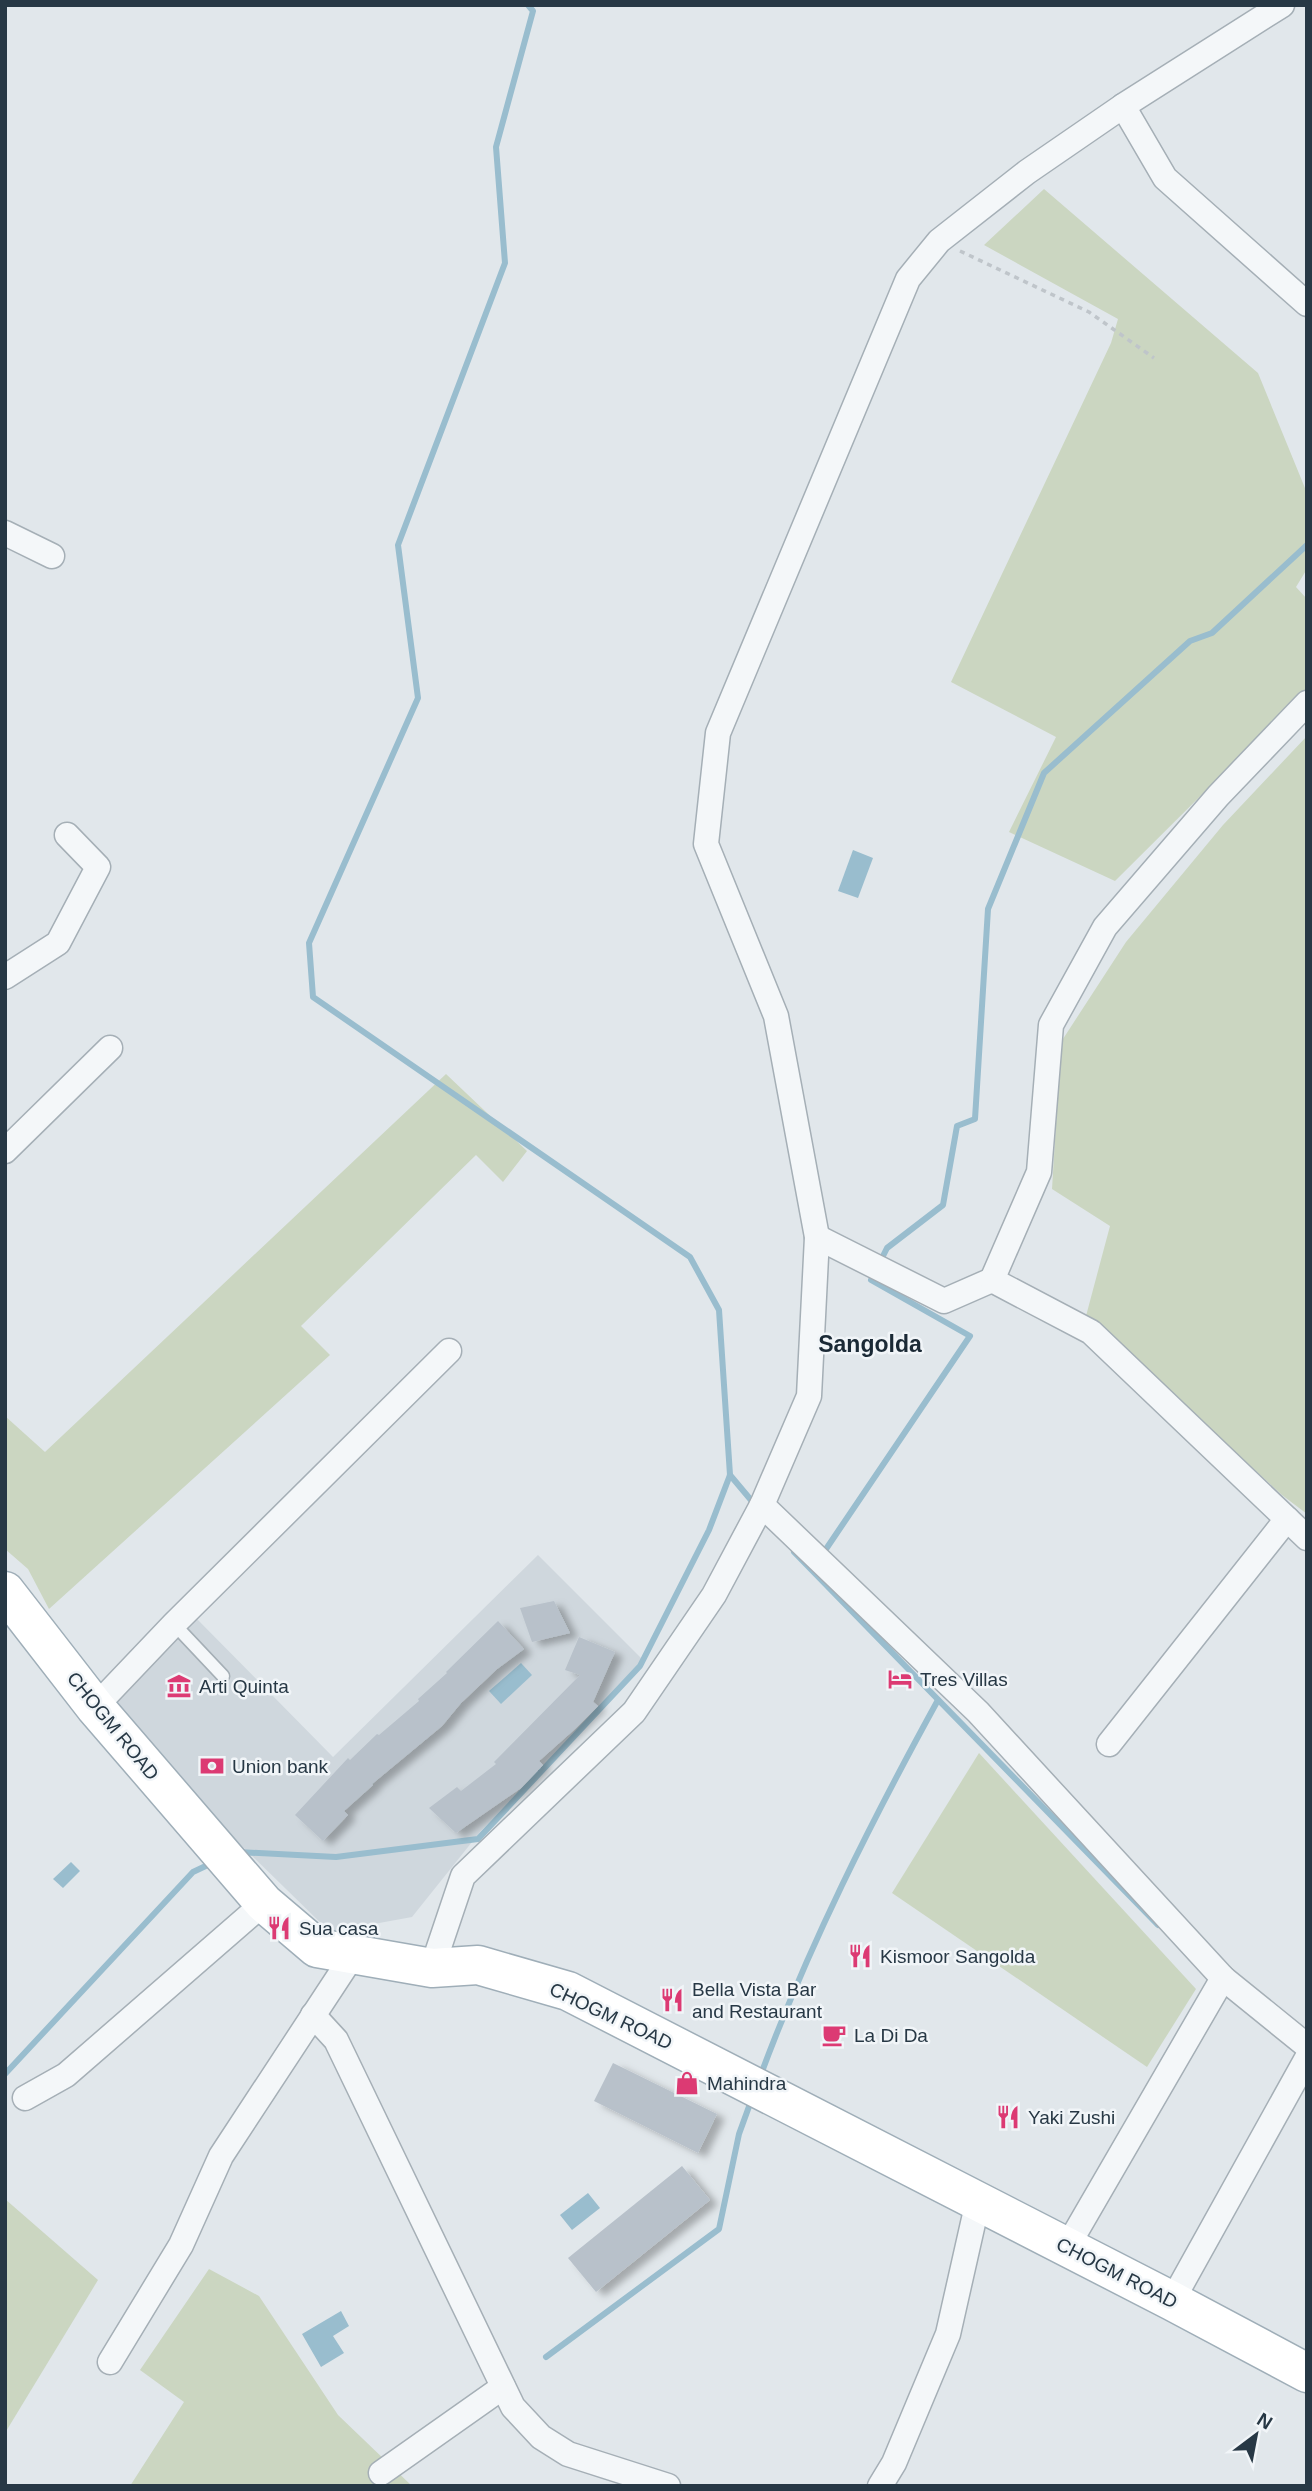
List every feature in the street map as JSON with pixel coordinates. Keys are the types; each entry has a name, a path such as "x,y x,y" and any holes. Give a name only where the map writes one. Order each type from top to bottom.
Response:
{"main road":[{"name":"CHOGM ROAD","path":"5,1591 94,1707 264,1903 317,1948 432,1968 478,1965 568,1991 1068,2247 1307,2373"}],"street":[{"path":"432,1968 463,1876 634,1712 714,1595 762,1505 809,1396 817,1237 776,1016 706,844 718,733 908,279 939,241 1027,172 1123,106 1282,5"},
{"path":"1123,106 1165,178 1307,304"},
{"path":"5,533 52,556"},
{"path":"817,1237 944,1301 992,1280 1039,1172 1051,1025 1105,927 1218,796 1307,704"},
{"path":"5,977 58,943 98,867 67,835"},
{"path":"5,1151 110,1048"},
{"path":"992,1280 1091,1332 1307,1538"},
{"path":"94,1707 449,1351"},
{"path":"762,1505 978,1712 1223,1978 1307,2046"},
{"path":"1109,1744 1287,1519"},
{"path":"25,2098 66,2076 264,1903"},
{"path":"110,2362 181,2245 221,2156 353,1955"},
{"path":"1068,2247 1223,1978"},
{"path":"313,2015 336,2039 513,2406 541,2437 568,2454 668,2486"},
{"path":"1172,2301 1307,2058"},
{"path":"880,2486 894,2463 948,2334 978,2201"},
{"path":"381,2473 503,2387"}],"lane":[{"path":"174,1624 223,1676"}],"path":[{"path":"939,241 1088,312 1154,358"}],"shaded area":[{"path":"538,1555 645,1662 480,1832 412,1917 330,1932 242,1846 108,1704 197,1619 333,1757"}],"green space":[{"path":"1044,189 1258,373 1307,493 1307,569 1296,587 1307,599 1307,690 1115,881 1009,832 1056,737 951,682 1111,343 1118,319 984,245"},
{"path":"1307,736 1307,1514 1282,1495 1086,1316 1110,1226 1052,1189 1061,1042 1126,942 1223,825"},
{"path":"446,1074 527,1151 503,1182 476,1155 301,1326 330,1355 49,1609 28,1569 5,1549 5,1416 45,1452"},
{"path":"979,1753 1196,1989 1147,2067 892,1893"},
{"path":"5,2199 98,2280 5,2433"},
{"path":"209,2269 259,2296 338,2415 412,2486 130,2486 184,2402 140,2370"}],"water":[{"path":"853,850 873,858 858,898 838,891"},
{"path":"521,1663 532,1675 501,1704 489,1691"},
{"path":"71,1862 80,1871 63,1888 53,1879"},
{"path":"588,2193 600,2208 572,2230 560,2215"},
{"path":"341,2311 349,2326 333,2336 344,2353 321,2367 302,2334"}],"building":[{"path":"554,1601 570,1633 532,1642 520,1608"},
{"path":"498,1621 524,1649 497,1669 461,1703 442,1726 372,1784 344,1811 348,1815 323,1841 295,1815 348,1758 350,1760 377,1734 419,1701 418,1699"},
{"path":"579,1637 615,1652 593,1702 598,1706 539,1761 543,1765 521,1788 456,1833 429,1808 457,1787 461,1791 496,1764 494,1762 580,1675 565,1670"},
{"path":"613,2063 717,2114 698,2153 594,2101"},
{"path":"682,2166 710,2200 596,2292 568,2258"}],"waterway":[{"path":"238,1852 336,1857 478,1839 640,1666 709,1530 730,1475 719,1310 690,1257 313,997 309,943 418,698 398,545 505,263 496,147 533,11 528,5"},
{"path":"880,1262 887,1248 943,1205 957,1126 975,1119 988,909 1044,773 1190,641 1212,633 1307,545"},
{"path":"822,1555 970,1336 871,1280 875,1271"},
{"path":"730,1475 756,1506"},
{"path":"794,1552 1158,1925"},
{"path":"760,2077 799,1980 842,1886 938,1700"},
{"path":"5,2074 193,1872 212,1863"},
{"path":"546,2357 719,2229 739,2134 751,2101"}],"place":[{"name":"Tres Villas","path":"900,1679"},
{"name":"Arti Quinta","path":"179,1686"},
{"name":"Union bank","path":"212,1766"},
{"name":"Sua casa","path":"279,1928"},
{"name":"Kismoor Sangolda","path":"860,1956"},
{"name":"Bella Vista Bar and Restaurant","path":"672,2000"},
{"name":"La Di Da","path":"834,2035"},
{"name":"Mahindra","path":"687,2083"},
{"name":"Yaki Zushi","path":"1008,2117"}],"district":[{"name":"Sangolda","path":"870,1344"}]}
